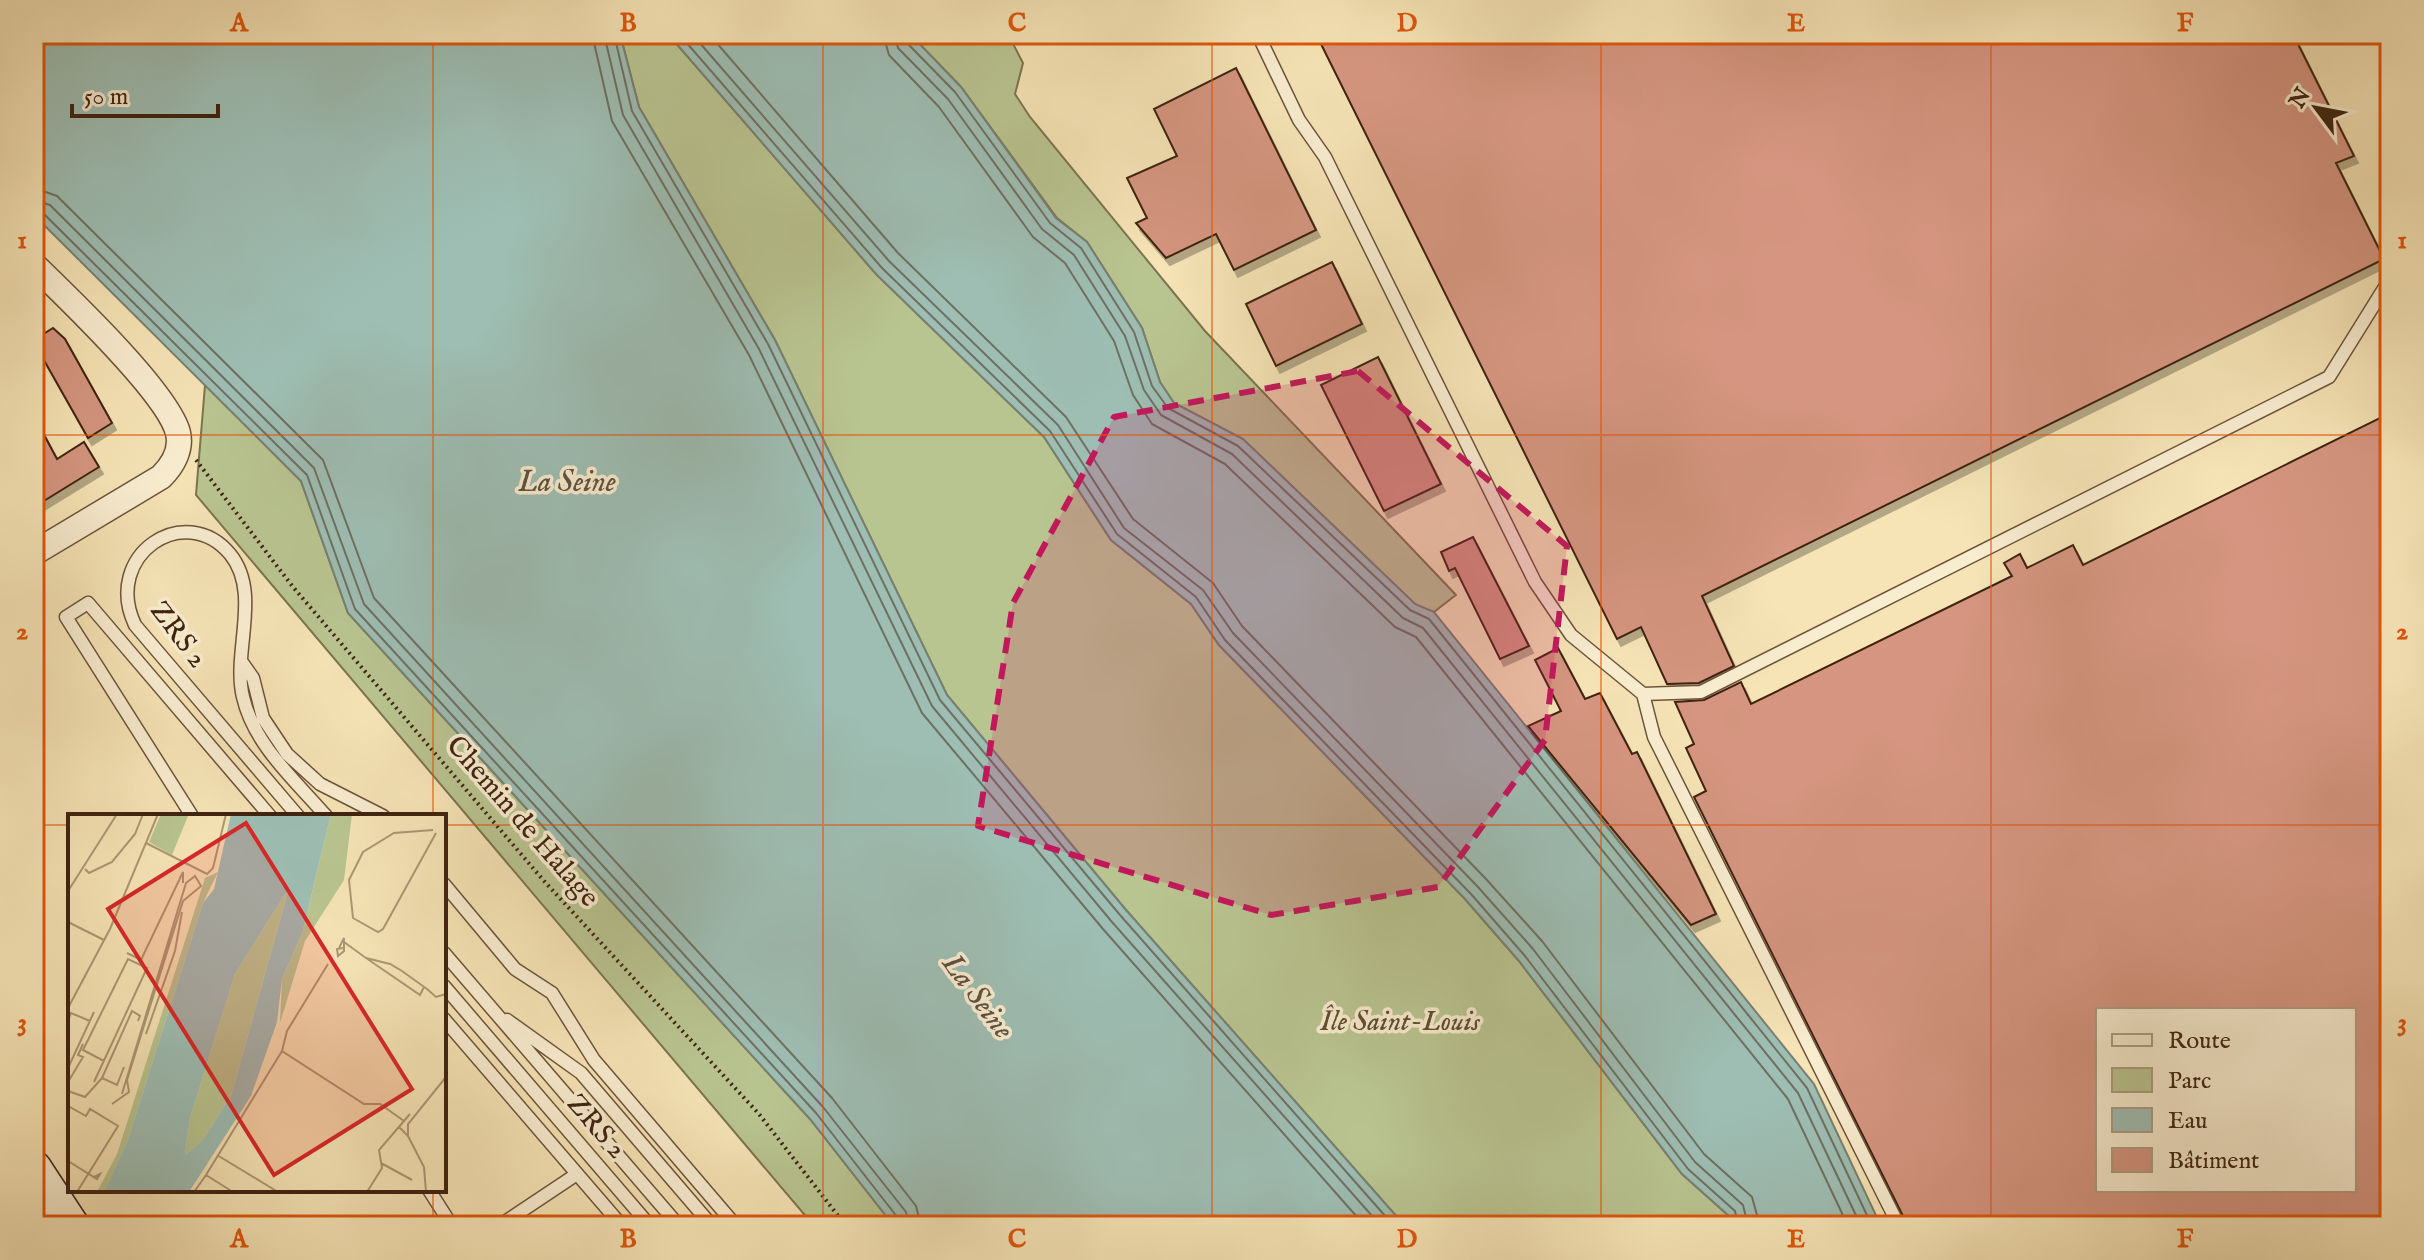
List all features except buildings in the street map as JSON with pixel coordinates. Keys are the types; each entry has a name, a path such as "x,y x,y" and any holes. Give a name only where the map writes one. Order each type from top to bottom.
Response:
{"main road":[{"path":"34,1168 72,1226"},
{"path":"34,1196 54,1226"}],"street":[{"path":"34,265 161,398 178,435 174,464 161,477 34,553"}],"lane":[{"path":"1260,37 1299,120 1325,157 1535,582 1571,635 1643,694 1654,737 1899,1226"},
{"path":"1643,694 1701,692 2329,377 2390,279"},
{"name":"ZRS 2","path":"296,814 135,625 126,596 134,563 142,550 154,541 191,533 216,542 230,554 243,576 245,604 239,659 242,694 257,735 324,814"},
{"path":"191,814 66,617 88,603 268,814"},
{"path":"239,659 253,678 263,718 287,754 320,784 379,814"},
{"path":"446,886 515,969 552,993 594,1060 736,1226"},
{"name":"ZRS 2","path":"446,955 679,1226"},
{"name":"ZRS 2","path":"446,988 650,1226"},
{"name":"ZRS 2","path":"495,1012 581,1073 712,1226"},
{"path":"446,1021 622,1226"},
{"path":"499,1226 577,1174"},
{"path":"430,1192 452,1226"}],"path":[{"name":"Chemin de Halage","path":"178,435 293,587 544,881 759,1114 846,1226"}],"highlighted area":[{"path":"1358,371 1567,546 1545,740 1438,887 1271,915 978,826 1013,603 1114,417"}],"green space":[{"name":"Île Saint-Louis","path":"620,34 668,34 876,274 1044,437 1111,540 1191,604 1219,645 1465,899 1519,961 1682,1174 1729,1216 1730,1226 1405,1226 1126,910 947,695 775,340 639,107"},
{"path":"910,34 1008,34 1023,63 1015,94 1030,117 1205,331 1456,595 1434,612 1417,606 1243,439 1174,403 1160,382 1142,328 1087,242 1057,218 961,87"},
{"path":"205,385 301,481 348,613 810,1119 894,1226 814,1226 196,495"}],"water":[{"name":"La Seine","path":"34,34 620,34 639,107 775,340 947,695 1126,910 1405,1226 894,1226 810,1119 348,613 301,481 34,215"},
{"path":"668,34 910,34 961,87 1056,218 1087,242 1142,328 1160,382 1174,403 1243,439 1415,604 1434,612 1814,1084 1881,1226 1730,1226 1729,1216 1682,1174 1519,961 1465,899 1219,645 1191,604 1111,540 1044,437 876,274"}]}
